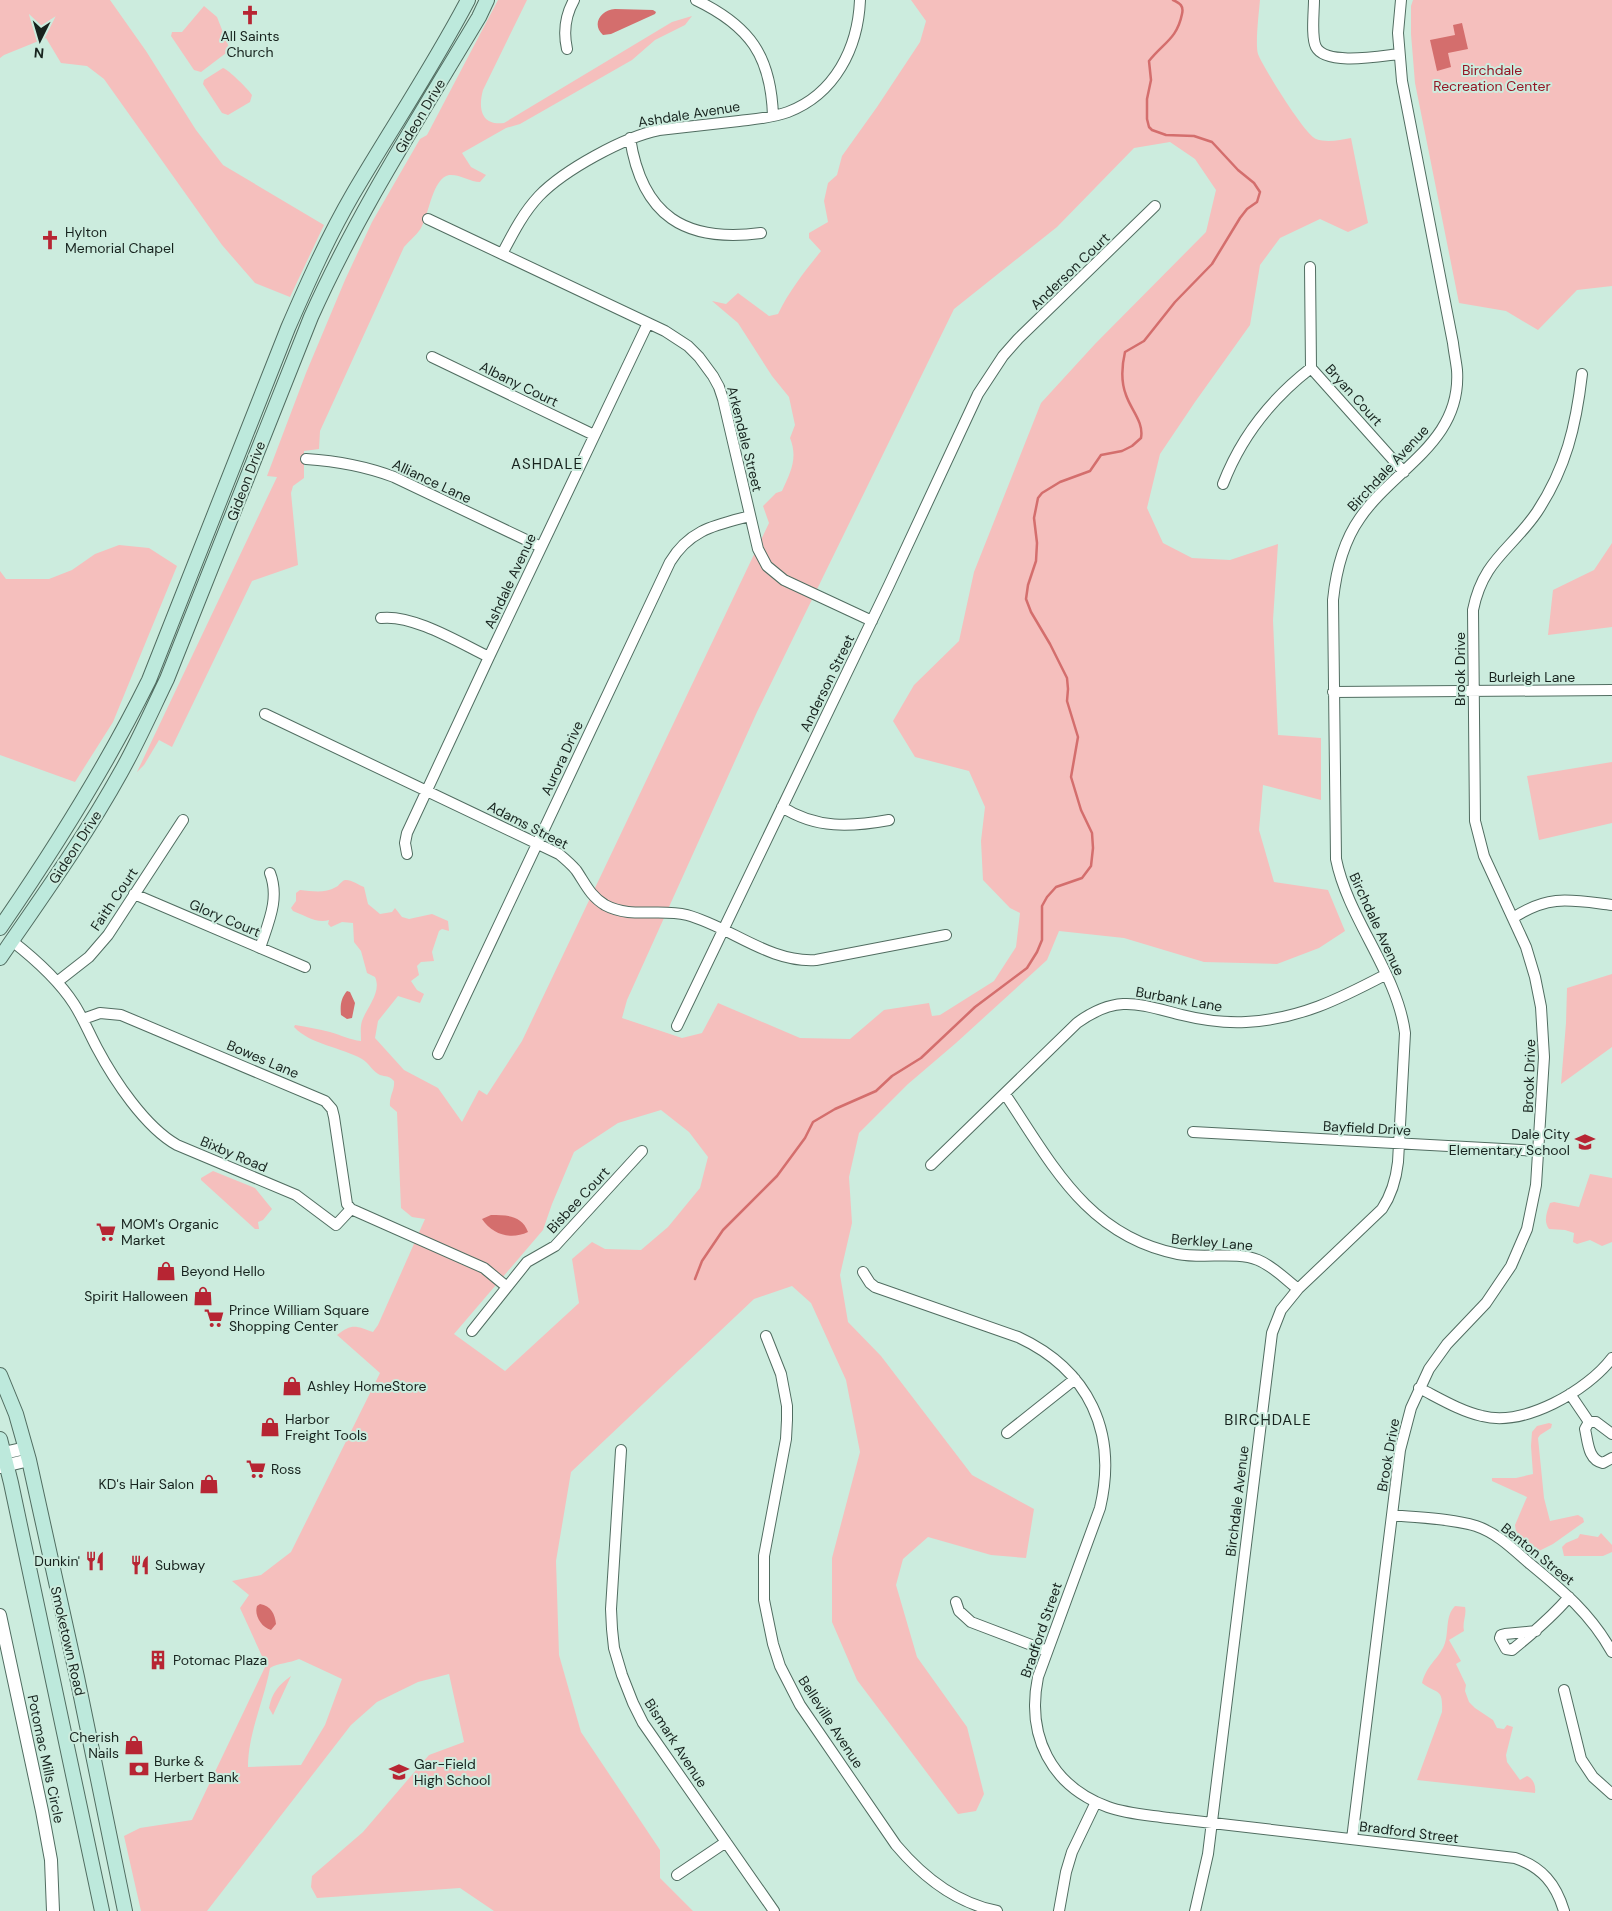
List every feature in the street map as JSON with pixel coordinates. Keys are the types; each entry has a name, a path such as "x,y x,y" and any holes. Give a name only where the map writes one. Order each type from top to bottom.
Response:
{"main road":[{"name":"Gideon Drive","path":"0,928 77,811 129,721 149,680 288,328 324,246 353,195 425,79 468,0"},
{"name":"Gideon Drive","path":"0,958 75,848 121,772 167,679 311,317 330,275 384,176 488,0"},
{"path":"198,556 214,562"},
{"name":"Smoketown Road","path":"0,1375 16,1414 27,1454 77,1677 125,1911"},
{"name":"Smoketown Road","path":"2,1456 102,1911"},
{"path":"80,1809 102,1804"}],"street":[{"path":"567,49 564,37 565,26 574,0"},
{"path":"696,0 728,19 755,46 761,56 768,76 773,116"},
{"name":"Ashdale Avenue","path":"502,254 526,212 550,185 582,164 630,138 659,130 773,116 800,107 813,99 837,74 851,48 856,32 860,0"},
{"path":"1314,0 1314,42 1320,53 1335,58 1399,54"},
{"name":"Birchdale Avenue","path":"1195,1911 1208,1854 1272,1333 1281,1310 1298,1289 1382,1209 1396,1180 1405,1032 1400,1008 1343,886 1336,859 1332,600 1339,563 1345,545 1360,517 1374,500 1426,451 1444,426 1456,392 1457,370 1407,110 1399,54 1398,33 1401,0"},
{"path":"630,138 635,162 650,197 664,214 676,222 714,235 738,236 761,233"},
{"name":"Anderson Court","path":"1004,355 1154,206"},
{"name":"Arkendale Street","path":"428,220 648,323 676,337 688,346 703,361 713,376 723,399 758,549 767,566 784,580 872,621"},
{"name":"Bryan Court","path":"1310,266 1310,368 1404,472"},
{"name":"Ashdale Avenue","path":"408,854 407,833 648,323"},
{"name":"Anderson Street","path":"677,1026 872,621 978,394 1004,355"},
{"name":"Albany Court","path":"432,358 594,435"},
{"path":"1223,484 1237,452 1263,414 1278,396 1310,368"},
{"name":"Brook Drive","path":"1352,1839 1404,1429 1419,1388 1439,1355 1486,1303 1511,1266 1527,1229 1536,1185 1544,1057 1541,1006 1526,948 1484,856 1476,821 1473,610 1479,588 1493,562 1536,513 1560,469 1574,430 1582,374"},
{"name":"Alliance Lane","path":"306,459 353,464 381,472 541,547"},
{"name":"Aurora Drive","path":"438,1054 674,555 682,545 700,531 750,516"},
{"path":"381,618 391,617 412,621 489,657"},
{"name":"Burleigh Lane","path":"1333,692 1612,690"},
{"name":"Adams Street","path":"266,714 559,854 568,861 593,896 614,909 636,913 672,912 695,918 782,957 804,961 946,935"},
{"path":"782,807 802,818 827,825 865,824 890,820"},
{"name":"Faith Court","path":"57,982 82,963 108,935 182,820"},
{"path":"260,948 274,902 275,892 270,873"},
{"name":"Glory Court","path":"134,894 304,967"},
{"path":"1513,918 1530,908 1557,900 1570,899 1612,904"},
{"path":"0,933 12,941"},
{"name":"Bixby Road","path":"12,941 57,982 83,1018 109,1068 151,1126 169,1141 296,1195 336,1225 350,1209"},
{"name":"Burbank Lane","path":"931,1165 1077,1023 1102,1009 1130,1003 1218,1021 1244,1022 1266,1020 1288,1017 1321,1007 1385,975"},
{"name":"Bowes Lane","path":"83,1018 100,1014 122,1015 325,1101 332,1109 334,1117 347,1204 350,1209"},
{"name":"Berkley Lane","path":"1004,1094 1066,1186 1090,1210 1111,1226 1144,1244 1166,1252 1196,1257 1237,1256 1259,1260 1269,1265 1298,1289"},
{"name":"Bayfield Drive","path":"1192,1132 1539,1151"},
{"name":"Bisbee Court","path":"472,1331 527,1262 555,1246 642,1150"},
{"path":"350,1209 484,1268 507,1287"},
{"name":"Bradford Street","path":"863,1272 875,1287 1018,1336 1034,1344 1054,1358 1075,1378 1096,1412 1104,1440 1106,1476 1100,1508 1047,1651 1034,1695 1035,1721 1039,1738 1051,1762 1071,1786 1096,1802 1124,1811 1506,1857 1525,1862 1543,1873 1556,1890 1564,1911"},
{"name":"Belleville Avenue","path":"766,1336 781,1374 787,1406 786,1438 767,1533 763,1578 767,1622 780,1666 800,1705 896,1845 911,1863 957,1897 997,1911"},
{"path":"1419,1388 1470,1412 1496,1419 1519,1417 1543,1408 1570,1394 1612,1358"},
{"path":"1007,1433 1075,1378"},
{"path":"1570,1394 1589,1422"},
{"path":"1589,1422 1596,1422 1612,1434"},
{"path":"1589,1422 1585,1429 1592,1456 1596,1461 1603,1463 1612,1458"},
{"name":"Bismark Avenue","path":"621,1450 611,1610 614,1648 626,1687 643,1723 774,1911"},
{"path":"2,1456 27,1454"},
{"name":"Benton Street","path":"1392,1514 1460,1523 1488,1531 1500,1538 1569,1596 1593,1623 1612,1652"},
{"path":"1536,1631 1569,1596"},
{"path":"956,1602 959,1611 971,1622 1047,1651"},
{"name":"Potomac Mills Circle","path":"0,1615 44,1821 52,1867 53,1911"},
{"path":"1564,1690 1581,1760 1593,1777 1612,1794"},
{"path":"1060,1911 1066,1872 1072,1852 1096,1802"},
{"path":"677,1876 726,1842"}],"green space":[{"path":"0,0 110,0 146,51 196,130 223,165 324,225 290,297 255,283 222,245 104,79 87,66 61,63 46,38 0,58"},
{"path":"498,0 527,0 483,90 481,109 486,119 496,123 504,123 672,22 692,16 685,25 655,40 632,60 520,124 506,128 462,153 471,167 486,175 480,182 449,175 439,182 421,229 404,247 320,431 319,449 304,451 304,478 293,486 291,493 298,565 252,581 172,747 159,740 144,765 137,772 277,477 267,476 306,373 345,280 372,222 420,139 427,135"},
{"path":"911,0 1260,0 1257,36 1258,54 1285,100 1303,126 1316,139 1329,141 1351,138 1368,223 1348,232 1320,219 1280,238 1260,265 1250,325 1160,454 1147,508 1163,543 1192,558 1230,560 1278,544 1273,620 1278,735 1321,738 1321,800 1263,785 1259,830 1274,882 1328,890 1345,931 1319,948 1277,964 1204,962 1124,938 1059,931 1047,960 908,1084 859,1133 849,1177 852,1223 840,1275 848,1322 881,1356 972,1475 1034,1509 1026,1558 991,1555 928,1537 903,1559 896,1585 917,1657 967,1727 984,1794 976,1811 958,1814 857,1680 832,1622 832,1558 860,1452 846,1380 811,1303 792,1286 754,1299 571,1472 556,1561 559,1655 581,1732 660,1850 660,1878 693,1911 494,1911 460,1888 317,1898 311,1887 312,1876 363,1832 429,1755 464,1742 449,1674 418,1682 377,1702 351,1725 207,1911 141,1911 124,1836 140,1828 192,1820 266,1665 240,1608 249,1595 232,1581 261,1575 291,1552 380,1373 337,1335 350,1327 362,1328 373,1332 378,1325 425,1219 412,1217 401,1208 397,1112 390,1106 394,1081 389,1077 378,1074 362,1059 317,1042 294,1027 295,1025 317,1029 361,1041 362,1021 377,988 375,977 367,973 361,951 354,942 353,923 342,922 331,927 328,924 329,920 315,920 293,911 291,908 296,901 296,893 300,890 327,891 347,880 364,887 368,904 380,914 392,912 395,908 402,917 409,919 432,914 448,921 449,931 442,929 439,931 432,952 434,961 421,962 417,966 419,975 411,981 417,990 424,994 420,1003 398,996 378,1021 375,1038 404,1070 438,1088 462,1122 479,1090 487,1095 522,1041 769,523 763,506 776,493 782,491 791,471 793,452 790,438 795,425 789,397 772,376 738,323 712,301 726,304 738,293 769,316 778,314 792,289 821,251 809,238 809,233 828,222 824,201 828,183 837,175 842,156 920,42 926,21","holes":["1170,142 1195,159 1216,190 1206,232 1095,344 1041,403 974,572 959,641 914,685 893,721 915,757 969,771 985,807 981,841 983,880 1010,908 1020,913 1016,947 994,981 940,1015 932,1016 929,1003 884,1010 850,1039 800,1038 718,1003 702,1033 682,1038 622,1018 627,1000 757,712 954,309 1057,227 1134,148","661,1110 689,1132 708,1157 700,1188 668,1227 641,1250 605,1249 592,1242 572,1259 579,1303 505,1371 454,1334 543,1230 574,1152 618,1123","299,1659 342,1679 325,1725 301,1765 248,1767 253,1729 270,1668"]},
{"name":"Birchdale Recreation Center","path":"1413,0 1612,0 1612,286 1577,290 1538,330 1506,311 1459,303 1415,83 1411,34 1411,6"},
{"path":"204,6 217,17 230,50 201,72 194,70 171,36 172,32 182,32"},
{"path":"223,68 239,80 252,95 250,102 228,115 222,113 203,84 204,80"},
{"path":"1612,543 1612,627 1548,635 1553,590 1594,570"},
{"path":"119,545 149,548 177,566 113,722 75,782 0,755 0,571 6,579 49,579 72,570 95,554"},
{"path":"1612,762 1612,823 1539,840 1527,776"},
{"path":"1612,974 1612,1047 1561,1084 1567,988"},
{"path":"213,1171 255,1188 272,1209 263,1220 258,1222 259,1229 255,1229 201,1180 201,1178"},
{"path":"1590,1174 1612,1178 1612,1242 1602,1246 1590,1240 1577,1244 1573,1242 1574,1233 1565,1230 1549,1229 1546,1223 1550,1203 1554,1202 1579,1207"},
{"path":"1552,1424 1551,1428 1538,1438 1544,1498 1550,1521 1578,1515 1583,1518 1584,1522 1553,1544 1535,1553 1517,1538 1515,1525 1527,1497 1492,1481 1492,1478 1516,1478 1533,1474 1532,1432 1537,1426"},
{"path":"1601,1533 1612,1545 1612,1552 1603,1556 1564,1556 1562,1547 1566,1543 1578,1538 1580,1534 1598,1537"},
{"path":"1455,1606 1465,1607 1464,1631 1449,1640 1461,1661 1456,1664 1466,1685 1465,1691 1469,1702 1493,1720 1497,1728 1504,1729 1507,1725 1513,1727 1506,1755 1507,1762 1520,1780 1527,1776 1533,1781 1535,1793 1417,1780 1442,1712 1442,1699 1440,1695 1422,1683 1429,1667 1443,1648 1449,1615"},
{"path":"291,1676 273,1715 269,1708 274,1693"}],"shaded area":[{"path":"615,9 653,10 656,12 611,34 603,35 599,31 599,18 606,12"},
{"path":"1462,23 1468,49 1448,53 1451,67 1437,71 1430,40 1455,35 1453,25"},
{"path":"347,991 350,992 355,1003 352,1018 347,1019 341,1015 341,1008 342,999"},
{"path":"491,1215 508,1216 518,1219 528,1232 509,1236 497,1232 491,1229 482,1219"},
{"path":"260,1604 270,1609 275,1617 276,1624 271,1630 264,1626 257,1617 256,1609"}],"waterway":[{"path":"695,1279 702,1261 723,1230 777,1176 805,1138 813,1122 835,1109 876,1091 892,1076 921,1058 975,1007 1027,968 1042,940 1042,906 1047,897 1056,887 1082,878 1091,866 1092,833 1081,810 1071,777 1078,737 1067,701 1067,678 1031,612 1026,599 1028,585 1036,561 1037,543 1034,518 1038,498 1042,493 1060,482 1090,471 1101,455 1122,451 1132,446 1141,438 1139,421 1128,400 1123,385 1125,352 1144,341 1175,302 1212,264 1240,218 1247,209 1257,202 1260,192 1254,183 1238,170 1212,142 1194,136 1166,135 1149,127 1147,119 1147,99 1151,80 1149,61 1173,35 1180,22 1182,7 1173,0"}],"place":[{"name":"All Saints Church","path":"250,15"},
{"name":"Hylton Memorial Chapel","path":"50,240"},
{"name":"Dale City Elementary School","path":"1585,1142"},
{"name":"MOM's Organic Market","path":"106,1232"},
{"name":"Beyond Hello","path":"166,1271"},
{"name":"Spirit Halloween","path":"203,1296"},
{"name":"Prince William Square Shopping Center","path":"214,1318"},
{"name":"Ashley HomeStore","path":"292,1386"},
{"name":"Harbor Freight Tools","path":"270,1427"},
{"name":"Ross","path":"256,1469"},
{"name":"KD's Hair Salon","path":"209,1484"},
{"name":"Dunkin'","path":"95,1561"},
{"name":"Subway","path":"140,1565"},
{"name":"Potomac Plaza","path":"158,1660"},
{"name":"Cherish Nails","path":"134,1745"},
{"name":"Burke & Herbert Bank","path":"139,1769"},
{"name":"Gar-Field High School","path":"399,1772"}],"district":[{"name":"ASHDALE","path":"547,464"},
{"name":"BIRCHDALE","path":"1268,1420"}]}
